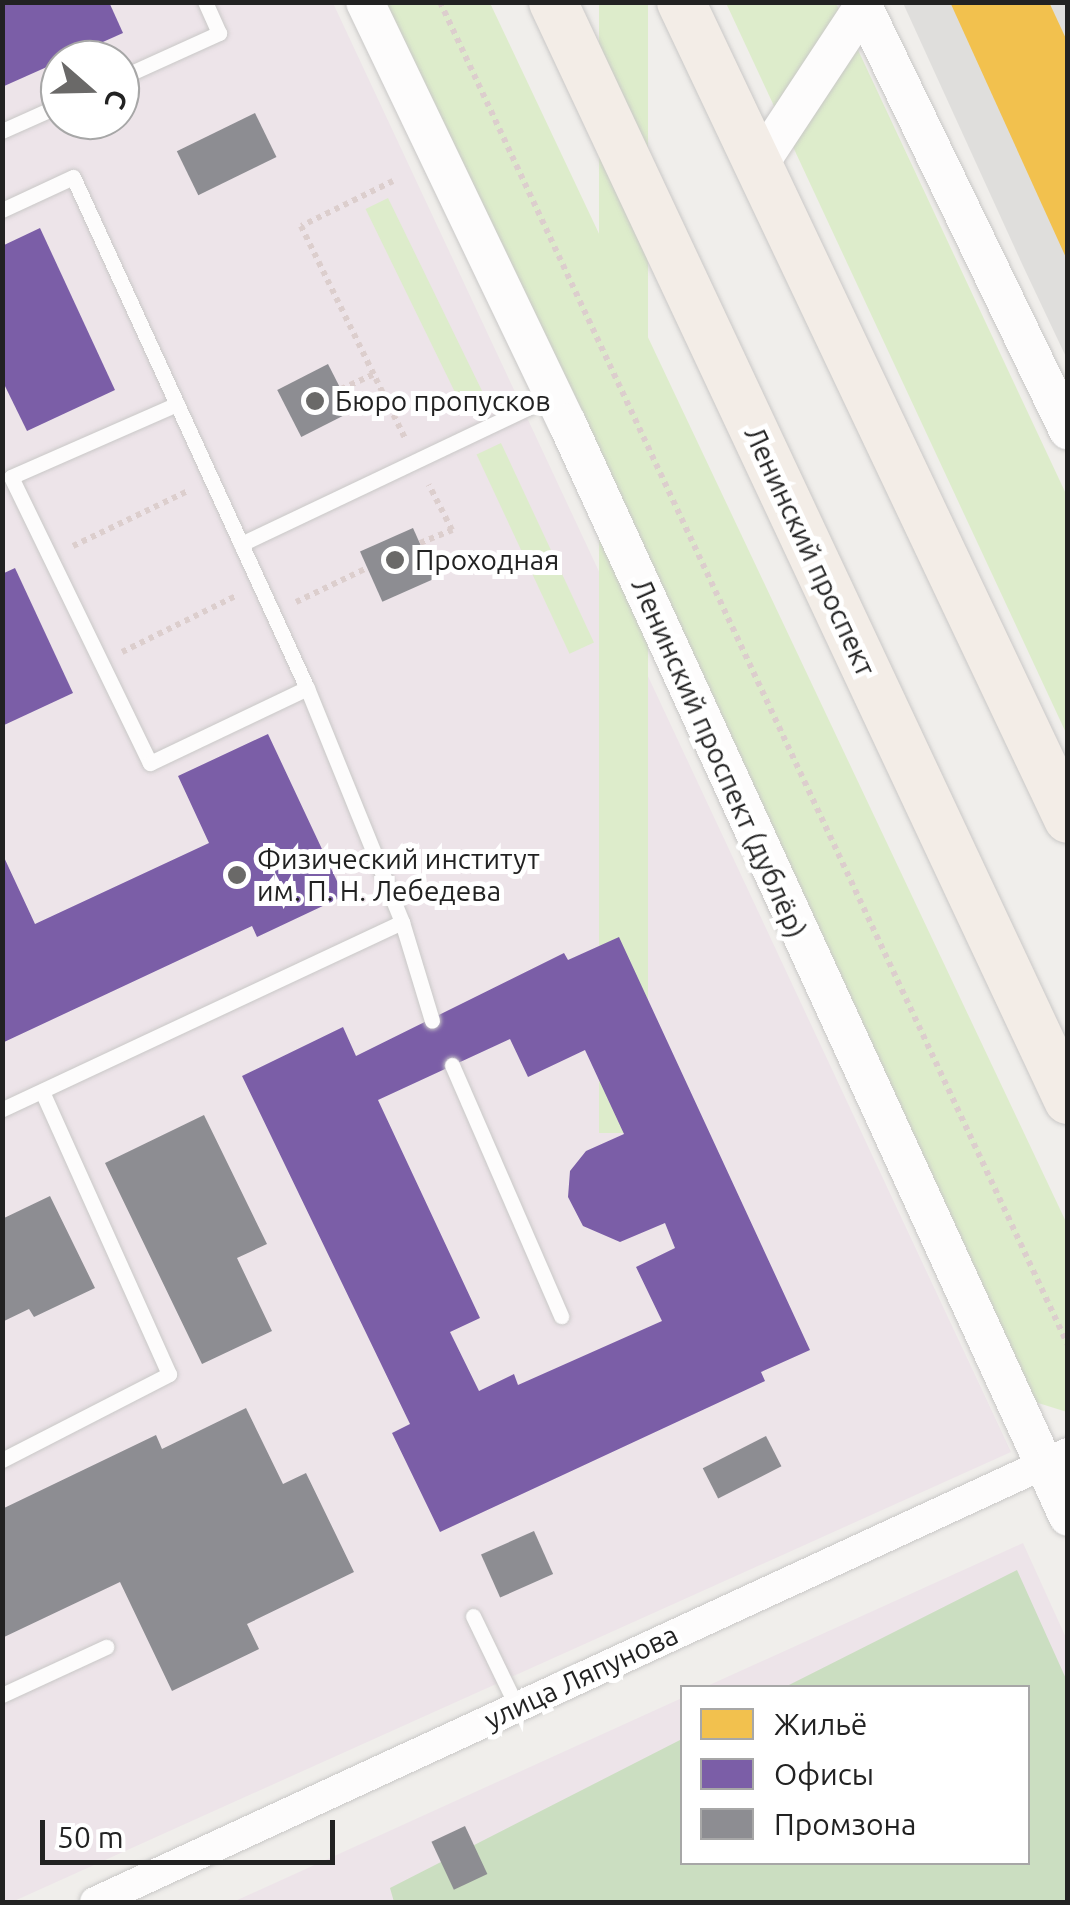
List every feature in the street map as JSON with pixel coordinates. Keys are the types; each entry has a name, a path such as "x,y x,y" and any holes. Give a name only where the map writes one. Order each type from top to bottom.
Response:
{"main road":[{"name":"Ленинский проспект","path":"552,2 1068,1100"},
{"path":"681,2 1068,818"}],"street":[{"name":"Ленинский проспект (дублёр)","path":"366,2 1055,1458 1068,1517"},
{"path":"758,166 862,5"},
{"path":"862,5 1068,431"},
{"name":"улица Ляпунова","path":"95,1902 1055,1458"}],"lane":[{"path":"140,69 219,33 205,2"},
{"path":"2,131 40,114"},
{"path":"2,210 73,178 307,688 402,922 432,1021"},
{"path":"241,544 553,396"},
{"path":"177,404 11,477 150,763 307,688"},
{"path":"2,1109 402,922"},
{"path":"452,1065 561,1316"},
{"path":"2,1460 169,1374 42,1091"},
{"path":"473,1616 517,1707"},
{"path":"2,1696 106,1646"}],"path":[{"path":"440,2 1068,1345"},
{"path":"393,181 300,226 452,530 420,543"},
{"path":"341,388 374,374"},
{"path":"50,558 212,480"},
{"path":"273,614 367,568"},
{"path":"101,662 260,584"}],"shaded area":[{"path":"3,3 333,3 1011,1452 12,1902 3,1902"},
{"path":"903,3 1067,3 1067,359 1023,266"},
{"path":"1023,1543 1067,1640 1067,1902 233,1902 680,1699 680,1865 1030,1865 1030,1685 709,1685"}],"green space":[{"path":"375,3 490,3 1067,1224 1067,1412 1035,1402"},
{"path":"599,3 648,3 648,1133 599,1133"},
{"path":"726,3 836,3 1067,496 1067,735"},
{"path":"388,198 485,397 462,408 366,209"},
{"path":"501,443 594,642 570,654 477,454"},
{"path":"1017,1570 1067,1681 1067,1902 394,1902 390,1888 680,1740 680,1865 1030,1865 1030,1685 789,1685"}],"building: Жильё":[{"path":"950,2 1049,2 1068,43 1068,262"}],"building: Офисы":[{"path":"2,2 109,2 123,33 107,40 40,40 40,70 2,87"},
{"path":"40,228 115,390 27,431 2,380 2,246"},
{"path":"15,568 73,693 2,726 2,574"},
{"name":"Физический институт им. П. Н. Лебедева","path":"268,734 344,896 257,937 252,926 2,1043 2,853 35,924 209,843 178,776"},
{"path":"619,937 810,1350 761,1372 765,1381 440,1532 392,1433 410,1424 242,1076 343,1027 356,1056 564,953 568,960","holes":["510,1039 528,1077 585,1050 624,1134 586,1151 570,1171 568,1197 583,1226 620,1242 665,1223 675,1248 636,1267 662,1321 518,1385 514,1374 479,1391 450,1332 480,1318 378,1100"]}],"building: Промзона":[{"path":"255,113 276,157 198,195 177,151"},
{"name":"Бюро пропусков","path":"328,364 352,411 301,437 277,390"},
{"name":"Проходная","path":"413,528 435,578 382,602 360,552"},
{"path":"204,1115 267,1244 237,1258 272,1331 202,1364 105,1163"},
{"path":"50,1196 95,1288 34,1317 29,1309 2,1322 2,1219"},
{"path":"246,1408 283,1484 306,1473 354,1572 247,1624 259,1649 172,1691 120,1582 2,1638 2,1509 156,1435 162,1449"},
{"path":"766,1436 781,1466 718,1499 703,1468"},
{"path":"534,1531 553,1574 500,1598 481,1555"},
{"path":"465,1826 487,1874 454,1890 431,1842"}],"place":[{"name":"Бюро пропусков","path":"315,401"},
{"name":"Проходная","path":"395,560"},
{"name":"Физический институт им. П. Н. Лебедева","path":"237,875"}]}
